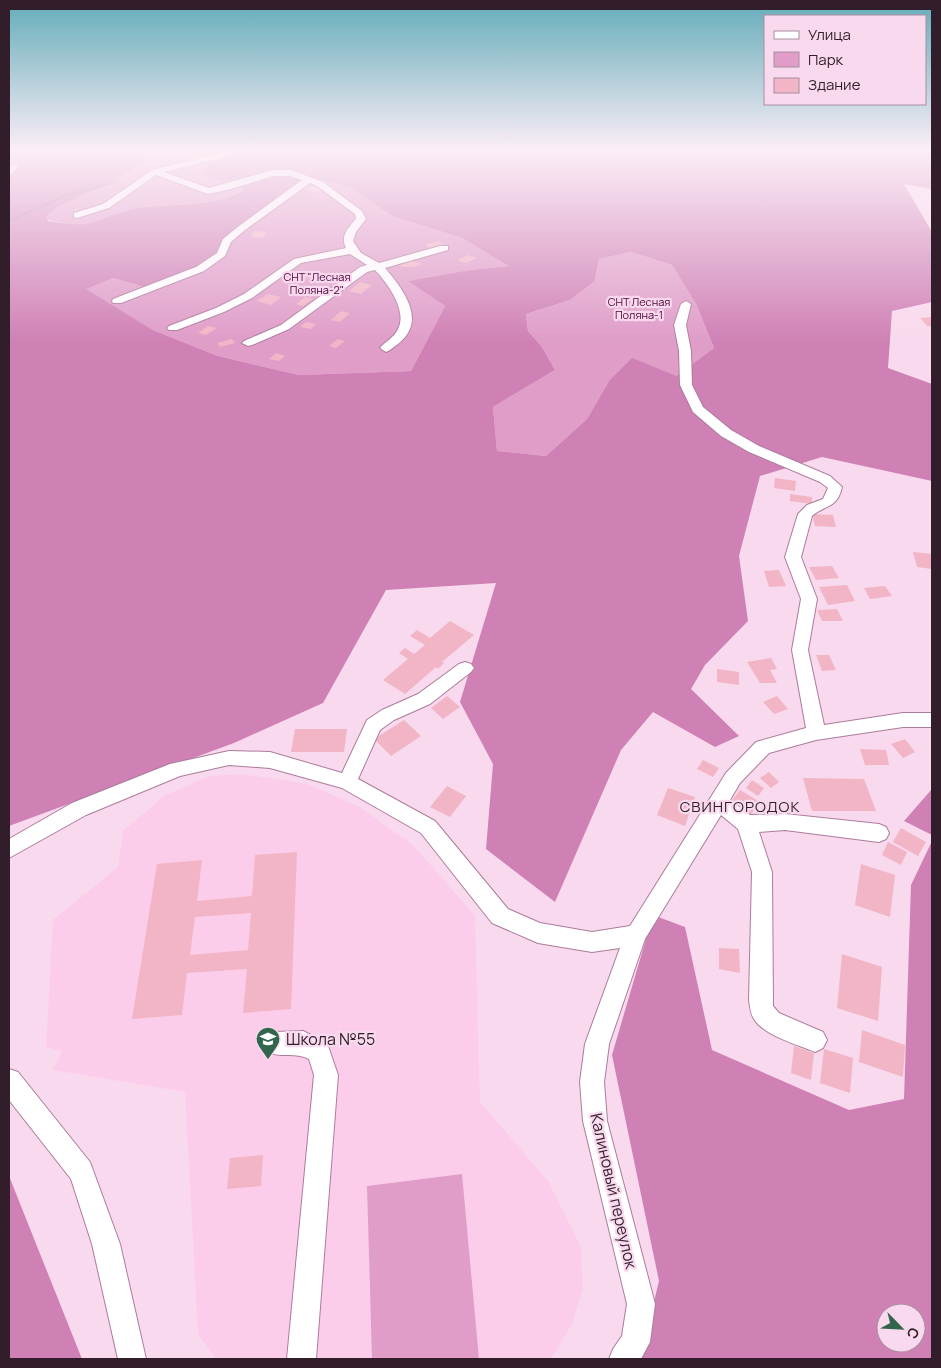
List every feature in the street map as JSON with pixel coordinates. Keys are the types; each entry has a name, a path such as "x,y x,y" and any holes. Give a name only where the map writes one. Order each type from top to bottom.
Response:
{"street":[{"path":"77,215 84,213"},
{"path":"117,301 200,269 212,262 221,254 227,242 263,213"},
{"path":"360,213 361,219 349,236 349,243 353,250 364,260 378,267 396,289 407,317 404,330 386,348"},
{"path":"248,344 285,327 364,269 378,267 444,248"},
{"path":"173,328 220,310 248,296 298,260 353,250"},
{"path":"686,304 680,325 685,351 686,385 698,409 726,432 754,449 826,479 835,487 833,495 828,502 812,508 805,514 793,557 809,599 800,650 816,733"},
{"path":"347,782 374,725 388,715 424,699 466,668"},
{"name":"Калиновый переулок","path":"623,1359 636,1342 641,1304 595,1121 592,1082 597,1044 636,934 733,778 763,747 816,733 903,720 932,720"},
{"path":"9,849 79,809 176,769 230,758 270,760 347,782 428,827 500,916 538,933 592,942 636,934"},
{"path":"718,802 746,824 762,872 760,1000 762,1011 771,1021 815,1040"},
{"path":"746,824 785,822 880,833"},
{"path":"275,1044 303,1043 319,1051 326,1075 301,1359"},
{"path":"9,1081 82,1171 106,1244 132,1359"}],"path":[{"path":"9,221 27,213"}],"shaded area":[{"path":"9,213 51,213 47,216 48,221 80,224 90,223 119,213 257,213 227,237 216,252 195,267 144,287 113,278 86,289 153,330 218,356 299,375 411,371 445,306 408,281 469,270 509,266 462,238 387,213 921,213 932,232 932,302 892,311 888,368 932,384 932,481 822,457 760,476 739,556 748,621 705,665 691,689 739,736 715,747 653,712 621,750 555,902 486,849 493,764 460,702 496,583 386,590 323,703 234,743 9,826","holes":["631,252 672,265 696,304 714,348 676,376 632,358 609,381 587,419 546,456 497,451 493,407 555,370 542,347 528,331 526,314 570,300 594,282 599,259"]},
{"name":"Школа №55","path":"242,774 307,784 360,807 414,846 475,916 480,1102 548,1181 581,1247 583,1289 572,1324 549,1359 216,1359 198,1334 185,1092 53,1070 62,1051 46,1047 53,920 118,867 123,831 164,796 209,776"},
{"path":"932,789 932,835 904,821"},
{"path":"932,841 932,1359 640,1359 659,1281 612,1055 653,915 685,927 712,1050 849,1110 904,1099 911,885"},
{"path":"9,1176 82,1359 9,1359"}],"green space":[{"path":"51,213 119,213 85,224 69,224 48,220 47,216"},
{"name":"СНТ \"Лесная Поляна-2\"","path":"257,213 387,213 462,238 510,266 469,270 409,281 445,306 411,371 299,375 218,356 153,330 85,289 113,278 144,287 227,237"},
{"name":"СНТ Лесная Поляна-1","path":"631,252 672,265 696,304 714,348 676,376 609,381 587,419 546,456 497,451 493,407 555,370 542,347 528,331 526,314 570,300 593,283 599,259"},
{"path":"462,1174 479,1359 372,1359 367,1186"}],"building":[{"path":"254,231 266,232 263,238 251,237"},
{"path":"438,241 444,245 432,249 425,245"},
{"path":"468,255 477,258 466,263 457,260"},
{"path":"412,261 423,264 413,267 402,267 399,265"},
{"path":"295,275 308,277 301,283 288,280"},
{"path":"360,282 372,285 361,294 349,291"},
{"path":"268,294 281,297 271,305 257,301"},
{"path":"305,297 313,299 303,306 296,304"},
{"path":"341,311 350,313 340,322 331,320"},
{"path":"932,317 932,326 927,326 920,318"},
{"path":"306,322 316,324 311,329 300,327"},
{"path":"208,326 217,328 206,335 198,333"},
{"path":"232,339 235,343 220,347 217,343"},
{"path":"338,339 345,341 336,348 329,346"},
{"path":"276,353 285,356 279,361 269,359"},
{"path":"775,478 796,481 795,491 774,488"},
{"path":"790,494 812,497 812,504 790,501"},
{"path":"812,514 833,515 836,527 815,526"},
{"path":"913,552 932,554 932,569 917,567"},
{"path":"832,566 839,578 816,580 809,567"},
{"path":"779,570 786,586 769,587 764,571"},
{"path":"847,585 855,601 828,605 819,587"},
{"path":"885,586 892,596 870,599 864,588"},
{"path":"837,609 843,621 822,621 817,610"},
{"path":"450,621 474,635 442,662 444,663 438,669 436,667 405,694 383,680 408,659 399,653 405,648 414,654 425,645 410,636 417,630 430,638"},
{"path":"816,655 829,655 836,670 822,671"},
{"path":"771,658 777,669 770,670 777,683 760,683 747,662"},
{"path":"717,669 739,672 739,685 717,682"},
{"path":"447,696 460,707 443,719 431,708"},
{"path":"777,696 788,709 774,714 763,702"},
{"path":"404,720 421,736 391,756 374,739"},
{"path":"295,729 347,729 344,752 291,752"},
{"path":"905,739 915,752 903,758 891,744"},
{"path":"860,749 886,750 889,765 865,765"},
{"path":"703,760 719,768 713,777 697,769"},
{"path":"769,772 779,782 771,788 760,778"},
{"path":"803,778 864,779 876,811 812,811"},
{"path":"752,780 764,788 758,796 746,788"},
{"path":"447,786 466,796 450,817 430,807"},
{"path":"668,788 695,797 685,826 657,815"},
{"path":"740,790 760,802 750,816 729,804"},
{"path":"901,828 926,842 918,856 893,842"},
{"path":"888,842 907,852 901,865 882,855"},
{"path":"297,852 291,1009 243,1013 247,969 187,973 182,1015 132,1019 157,864 202,860 197,901 252,896 255,855","holes":["251,913 248,950 190,955 195,917"]},
{"path":"861,864 895,875 890,917 855,905"},
{"path":"719,948 739,949 740,973 719,969"},
{"path":"842,954 882,967 878,1021 837,1008"},
{"path":"862,1030 905,1045 903,1077 859,1062"},
{"path":"794,1046 814,1053 811,1080 791,1073"},
{"path":"824,1049 853,1058 850,1093 820,1083"},
{"path":"263,1155 261,1186 227,1189 230,1158"}],"place":[{"name":"Школа №55","path":"268,1060"}],"district":[{"name":"СВИНГОРОДОК","path":"740,807"}]}
